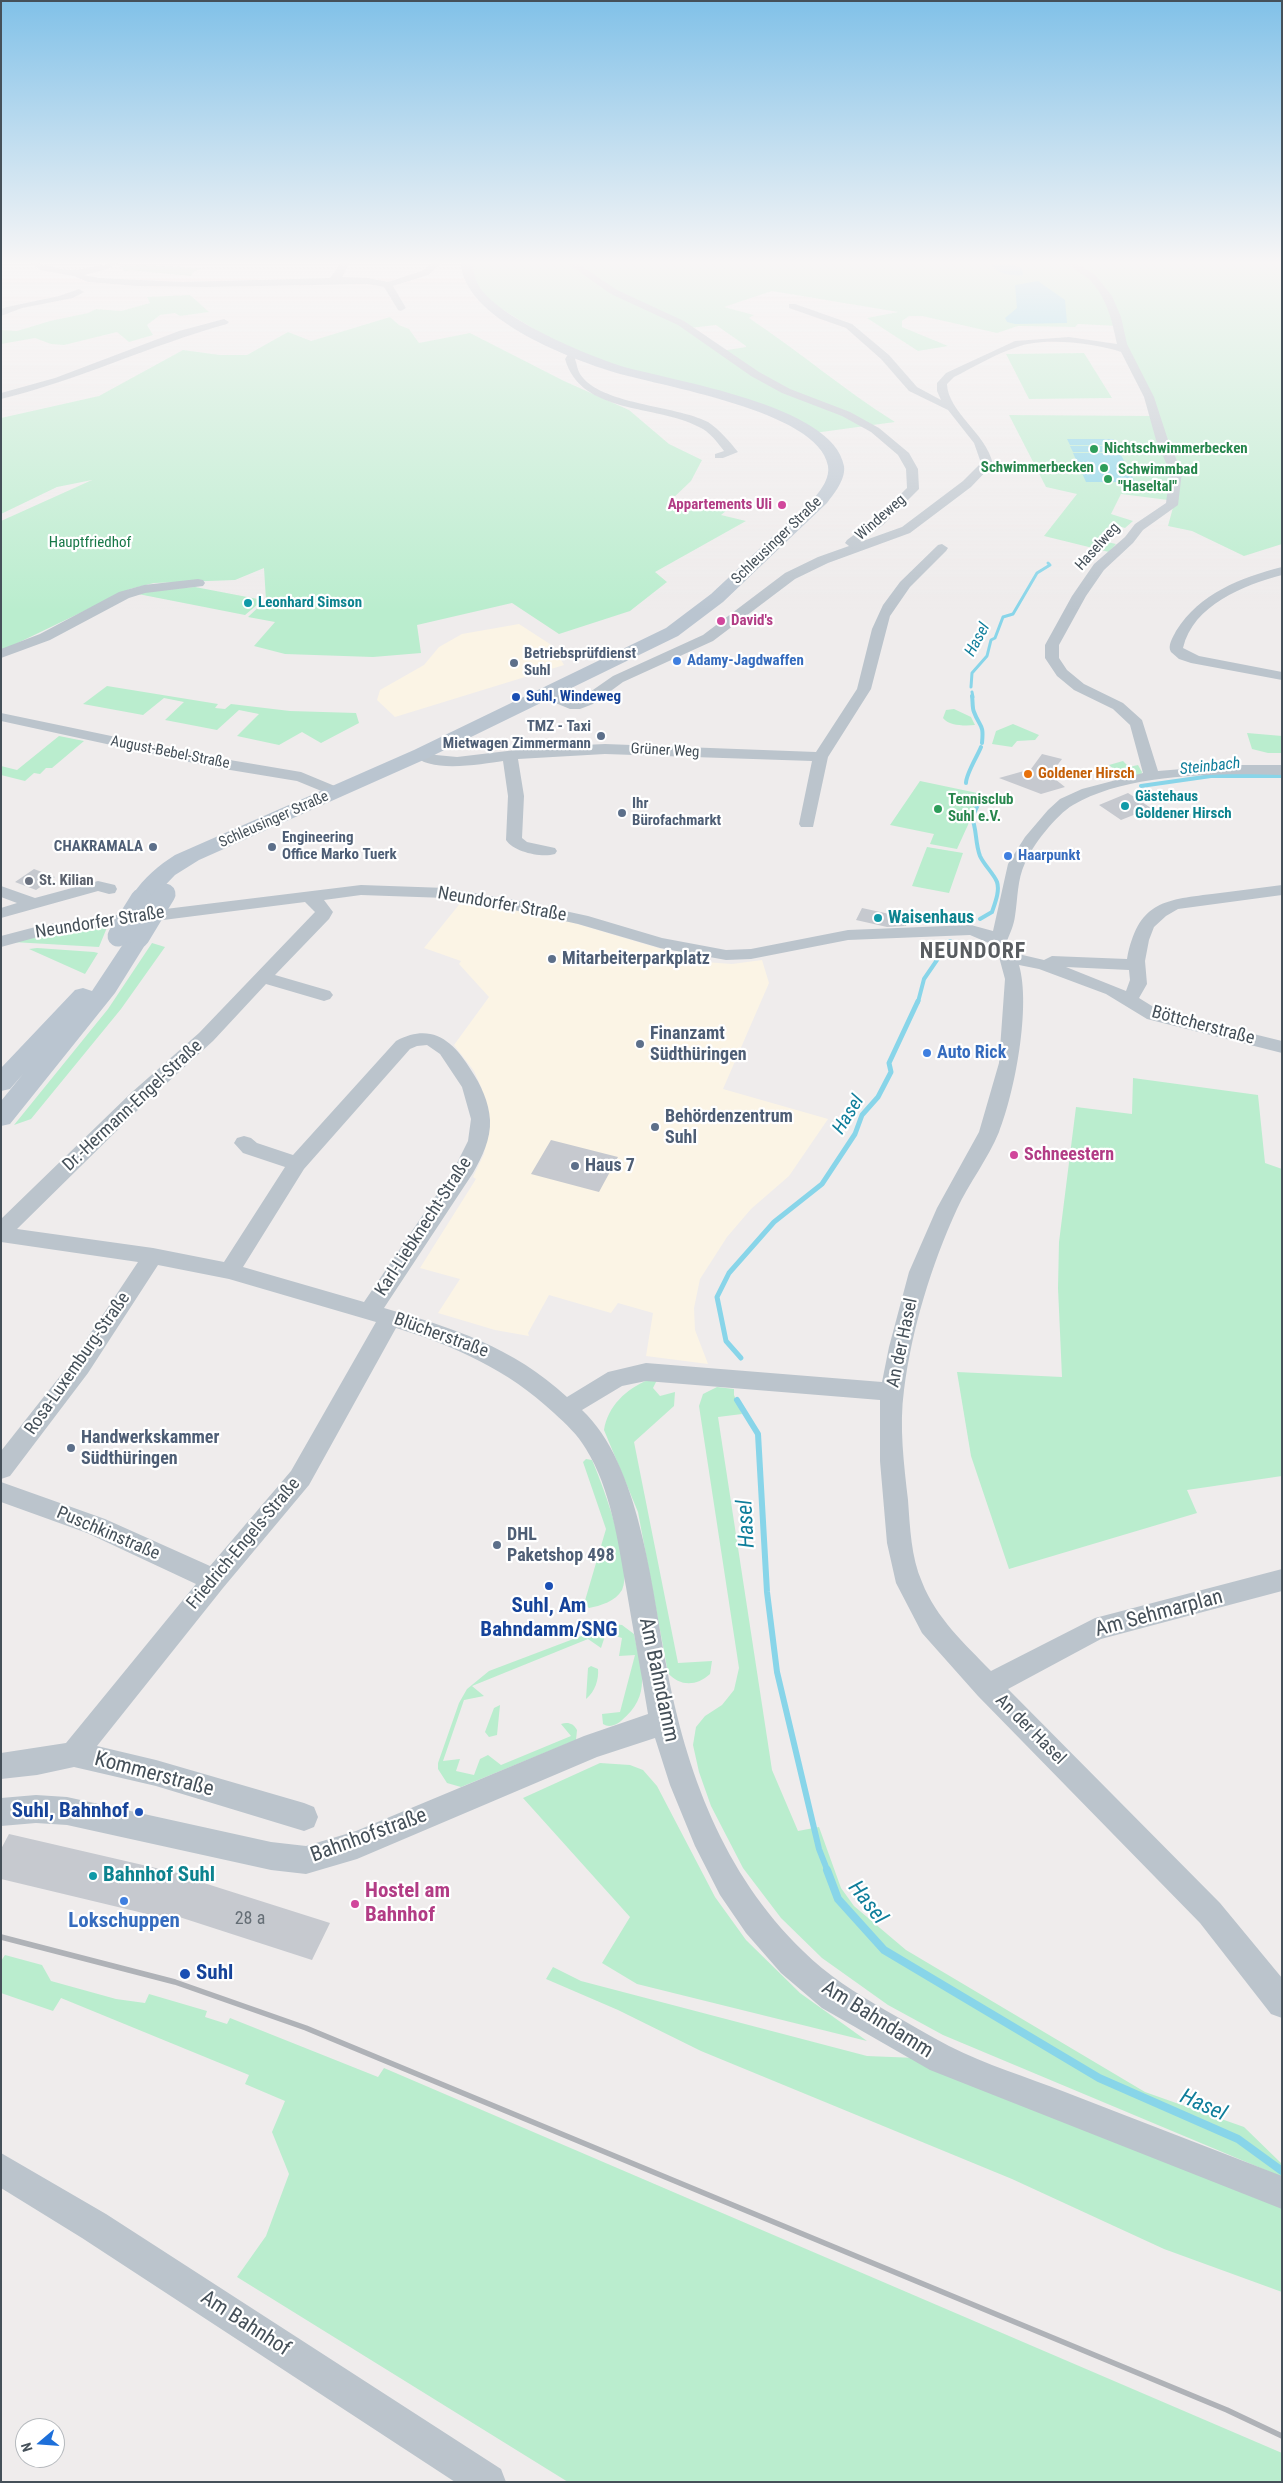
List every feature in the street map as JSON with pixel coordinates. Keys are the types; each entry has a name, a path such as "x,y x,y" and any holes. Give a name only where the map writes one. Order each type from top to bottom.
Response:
{"main road":[{"name":"Schleusinger Straße","path":"128,936 155,894 213,847 421,754 546,694 645,646 698,613 717,598 821,500 831,485 835,473 834,456 824,442 802,424 746,402 655,379"},
{"path":"1,1083 46,1032 75,1004 128,936"},
{"path":"1,1118 82,1021 120,969 128,936"}],"street":[{"path":"1,396 62,379"},
{"path":"579,379 603,395 687,417 704,424 732,452 719,456"},
{"name":"Windeweg","path":"764,379 786,391 859,420 896,445 912,469 913,489 879,522 848,545 851,549"},
{"path":"904,379 913,389 940,404 953,408"},
{"name":"Windeweg","path":"546,694 570,705 584,704 618,680 708,638 790,576 822,560 906,530 967,484 987,464 987,457 979,442 942,393 941,388 946,379"},
{"name":"Haselweg","path":"1140,379 1149,397 1162,440 1176,472 1172,505 1135,531 1129,540 1099,567 1079,596 1067,621 1052,645 1051,653 1057,669 1079,687 1118,706 1137,723 1152,777"},
{"path":"807,824 820,757 847,718 864,688 879,628 888,608 902,585 942,548"},
{"path":"1282,571 1237,585 1210,599 1186,625 1180,635 1176,649 1184,656 1196,660 1282,676"},
{"path":"1,654 45,637 124,595 144,589 198,583"},
{"name":"August-Bebel-Straße","path":"1,717 212,762 301,777 336,792"},
{"name":"Grüner Weg","path":"421,754 433,759 450,762 605,748 820,757"},
{"path":"510,756 516,796 514,840 522,846 549,851"},
{"path":"1003,949 1005,924 1016,864 1052,815 1067,802 1083,795 1152,777 1209,771 1282,770"},
{"path":"1,913 98,886 109,889"},
{"name":"Neundorfer Straße","path":"1,942 43,930 139,916 309,897 331,892 361,890 446,893 582,920 660,942 726,955 751,954 848,935 971,930 985,934 1003,949"},
{"path":"1136,965 1141,934 1145,924 1174,904 1282,890"},
{"path":"1,891 34,904"},
{"name":"Dr.-Hermann-Engel-Straße","path":"1,1233 138,1098 206,1037 320,919 324,912 320,905 309,897"},
{"name":"Böttcherstraße","path":"1003,949 1112,990 1154,1015 1282,1047"},
{"name":"An der Hasel","path":"1003,949 1014,979 1009,1062 989,1132 947,1208 920,1272 900,1347 880,1391 892,1461 899,1543 909,1583 931,1625 987,1687 1210,1913 1282,2003"},
{"name":"Böttcherstraße","path":"1044,965 1053,961 1136,965 1140,976 1139,985 1134,995 1127,1000"},
{"path":"262,977 324,996"},
{"name":"Karl-Liebknecht-Straße","path":"297,1164 403,1045 412,1039 427,1039 437,1042 446,1049 459,1065 472,1088 479,1111 480,1130 463,1171 380,1315"},
{"path":"229,1271 297,1164 250,1148 244,1143"},
{"name":"Blücherstraße","path":"1,1233 153,1256 229,1271 445,1334 494,1356 539,1385 565,1409"},
{"name":"Rosa-Luxemburg-Straße","path":"1,1469 80,1367 153,1256"},
{"name":"Friedrich-Engels-Straße","path":"74,1754 214,1580 300,1478 380,1315"},
{"path":"565,1409 616,1378 646,1372 880,1391"},
{"name":"Am Bahndamm","path":"565,1409 595,1443 610,1472 621,1504 629,1534 663,1720 687,1794 709,1846 730,1885 757,1922 792,1962 833,1996 941,2059 1282,2193"},
{"name":"Puschkinstraße","path":"1,1492 96,1526 214,1580"},
{"name":"Am Sehmarplan","path":"987,1687 1095,1629 1282,1580"},
{"name":"Bahnhofstraße","path":"1,1812 36,1809 67,1811 271,1856 306,1860 357,1845 594,1745 647,1729 663,1720"},
{"name":"Kommerstraße","path":"1,1766 37,1762 74,1754 156,1773 304,1817"},
{"name":"Am Bahnhof","path":"1,2169 110,2236 488,2482"}],"shaded area":[{"path":"519,624 553,646 564,665 395,717 377,700 380,690 424,665 439,647 462,634"},
{"name":"Behördenzentrum Suhl","path":"462,901 557,918 705,962 732,964 762,960 769,983 723,1089 828,1119 789,1176 751,1209 727,1237 700,1279 694,1308 695,1330 708,1364 646,1356 653,1313 618,1303 611,1313 549,1295 528,1333 529,1336 495,1330 438,1313 460,1279 420,1268 476,1179 473,1177 484,1154 487,1135 480,1091 482,1089 474,1071 454,1045 489,997 459,964 461,961 424,948"}],"green space":[{"name":"Hauptfriedhof","path":"130,379 560,379 629,410 669,444 702,460 691,481 669,502 678,504 710,501 732,506 721,515 746,521 655,572 667,582 630,611 559,634 512,603 417,625 421,653 373,657 285,654 254,646 275,622 248,617 266,600 264,568 235,580 154,583 130,589 1,651 1,521 92,480 57,487 1,514 1,418 99,396"},
{"path":"653,379 833,379 895,422 814,433 786,417"},
{"path":"1019,379 1100,379 1112,398 1029,399"},
{"path":"1138,379 1282,379 1282,544 1244,556 1192,531 1168,526 1179,485"},
{"name":"Schwimmbad \"Haseltal\"","path":"1009,415 1156,416 1176,472 1168,500 1121,494 1111,514 1133,521 1125,528 1115,525 1105,536 1110,538 1107,542 1116,544 1109,552 1044,536 1077,494 1046,487"},
{"path":"195,587 263,600 245,615 138,594 145,591"},
{"path":"107,686 218,704 215,708 225,709 231,704 290,711 356,713 359,723 321,743 302,732 279,745 237,736 259,714 239,710 217,730 165,720 184,702 164,698 143,715 83,704"},
{"path":"954,709 971,717 975,725 958,725 946,721 943,718 946,710"},
{"path":"1013,724 1039,735 1035,740 1017,741 1012,747 992,744 996,731"},
{"path":"1247,733 1282,736 1282,753 1268,753 1252,749"},
{"path":"59,736 84,741 52,768 46,768 40,774 34,773 25,781 1,775 1,766 17,770"},
{"path":"1123,761 1129,767 1138,765 1142,772 1141,775 1123,777 1109,765"},
{"name":"Tennisclub Suhl e.V.","path":"920,781 982,794 957,849 930,844 934,834 890,825"},
{"path":"927,847 963,853 949,893 912,886"},
{"path":"108,925 99,947 13,942 31,937"},
{"path":"152,943 165,947 121,1009 31,1119 14,1125 108,1009"},
{"path":"29,949 98,953 85,974"},
{"path":"1133,1078 1258,1095 1265,1163 1282,1169 1282,1476 1187,1490 1197,1513 1009,1569 971,1456 957,1372 1062,1377 1058,1288 1059,1242 1076,1107 1132,1114"},
{"path":"648,1380 657,1380 653,1388 660,1396 675,1392 674,1406 634,1442 678,1663 712,1661 710,1674 694,1683 683,1683 668,1673 638,1512 604,1430 609,1413 619,1399 632,1388"},
{"path":"717,1387 734,1389 734,1395 742,1414 718,1417 772,1770 798,1831 819,1827 841,1888 854,1906 906,1950 1145,2092 1244,2127 1282,2164 1282,2177 943,2035 888,2005 822,1958 781,1918 743,1868 711,1806 699,1772 693,1745 696,1727 705,1716 722,1705 734,1690 739,1668 699,1406 703,1394"},
{"path":"586,1459 592,1460 609,1505 620,1545 625,1579 622,1590 616,1597 603,1604 589,1608 584,1604 606,1529 583,1462"},
{"path":"613,1624 622,1625 634,1634 642,1681 638,1701 621,1721 612,1726 605,1725 603,1724 602,1714 620,1712 635,1655 619,1656 622,1638 606,1633 601,1648 588,1639 472,1686 484,1696 464,1700 443,1761 460,1759 456,1771 474,1775 480,1759 488,1755 501,1765 571,1736 561,1724 568,1723 574,1726 577,1730 576,1740 461,1787 447,1783 438,1769 438,1763 459,1703 467,1689 489,1671"},
{"path":"591,1666 598,1669 598,1677 594,1689 586,1699 588,1668"},
{"path":"500,1705 497,1735 489,1737 485,1732 494,1708"},
{"path":"600,1763 630,1765 643,1770 657,1786 715,1897 746,1940 800,1993 867,2041 637,1984 602,1963 630,1917 523,1798"},
{"path":"5,1955 42,1965 51,1981 116,1999 145,2003 149,1994 207,2011 205,2017 227,2024 230,2018 378,2077 384,2068 1282,2453 1282,2482 568,2482 237,2277 266,2236 289,2174 272,2132 285,2101 245,2084 249,2075 61,1998 53,2011 1,1993 1,1961"},
{"path":"553,1967 581,1981 867,2056 941,2059 1282,2193 1282,2292 1164,2249 1012,2179 701,2051 618,2010 546,1979"}],"water":[{"path":"1067,439 1113,439 1116,445 1070,445"},
{"name":"Nichtschwimmerbecken","path":"1070,446 1116,446 1119,452 1073,452"},
{"name":"Schwimmerbecken","path":"1073,453 1120,453 1135,482 1086,482"}],"building":[{"name":"Goldener Hirsch","path":"1042,754 1062,759 1050,775 1065,787 1041,794 999,778 1031,769"},
{"name":"Gästehaus Goldener Hirsch","path":"1128,793 1151,808 1121,820 1099,805"},
{"path":"34,869 55,877 36,890 15,882"},
{"name":"Waisenhaus","path":"862,908 908,918 906,926 887,927 856,920"},
{"name":"Haus 7","path":"551,1140 618,1157 599,1192 531,1174"},
{"path":"9,1834 186,1875 185,1877 330,1923 312,1960 170,1914 168,1919 1,1879 1,1849"}],"waterway":[{"name":"Hasel","path":"971,687 972,673 987,656 991,640 995,638 1003,617 1013,614 1037,573 1050,565 1048,563"},
{"name":"Hasel","path":"972,692 973,697"},
{"name":"Hasel","path":"972,696 973,710 982,729 982,743"},
{"name":"Hasel","path":"966,783 966,779 981,747"},
{"name":"Steinbach","path":"1141,786 1211,776 1282,776"},
{"name":"Hasel","path":"980,919 992,912 998,889 996,879 984,863 977,846 972,818 981,798"},
{"name":"Hasel","path":"918,1002 924,979 950,941"},
{"name":"Hasel","path":"741,1358 726,1341 717,1297 729,1273 774,1222 822,1184 855,1134 862,1115 878,1097 891,1072 889,1063 918,1001"},
{"name":"Hasel","path":"737,1400 758,1434 767,1592 777,1672 819,1849 828,1872"},
{"name":"Hasel","path":"827,1870 838,1899 884,1950 1099,2078 1238,2139 1282,2171"}],"railway":[{"path":"1,1937 175,1982 306,2028 1227,2410 1282,2436"}],"place":[{"name":"Nichtschwimmerbecken","path":"1094,449"},
{"name":"Schwimmerbecken","path":"1104,468"},
{"name":"Schwimmbad \"Haseltal\"","path":"1108,479"},
{"name":"Appartements Uli","path":"782,505"},
{"name":"Leonhard Simson","path":"248,603"},
{"name":"David's","path":"721,621"},
{"name":"Adamy-Jagdwaffen","path":"677,661"},
{"name":"Betriebsprüfdienst Suhl","path":"514,663"},
{"name":"Suhl, Windeweg","path":"516,697"},
{"name":"TMZ - Taxi Mietwagen Zimmermann","path":"601,736"},
{"name":"Goldener Hirsch","path":"1028,774"},
{"name":"Gästehaus Goldener Hirsch","path":"1125,806"},
{"name":"Tennisclub Suhl e.V.","path":"938,809"},
{"name":"Ihr Bürofachmarkt","path":"622,813"},
{"name":"CHAKRAMALA","path":"153,847"},
{"name":"Engineering Office Marko Tuerk","path":"272,847"},
{"name":"Haarpunkt","path":"1008,856"},
{"name":"St. Kilian","path":"29,881"},
{"name":"Waisenhaus","path":"878,918"},
{"name":"Mitarbeiterparkplatz","path":"552,959"},
{"name":"Finanzamt Südthüringen","path":"640,1044"},
{"name":"Auto Rick","path":"927,1053"},
{"name":"Behördenzentrum Suhl","path":"655,1127"},
{"name":"Schneestern","path":"1014,1155"},
{"name":"Haus 7","path":"575,1166"},
{"name":"Handwerkskammer Südthüringen","path":"71,1448"},
{"name":"DHL Paketshop 498","path":"497,1545"},
{"name":"Suhl, Am Bahndamm/SNG","path":"549,1586"},
{"name":"Suhl, Bahnhof","path":"139,1812"},
{"name":"Bahnhof Suhl","path":"93,1876"},
{"name":"Lokschuppen","path":"124,1901"},
{"name":"Hostel am Bahnhof","path":"355,1904"},
{"name":"Suhl","path":"185,1974"}],"district":[{"name":"NEUNDORF","path":"973,952"}]}
